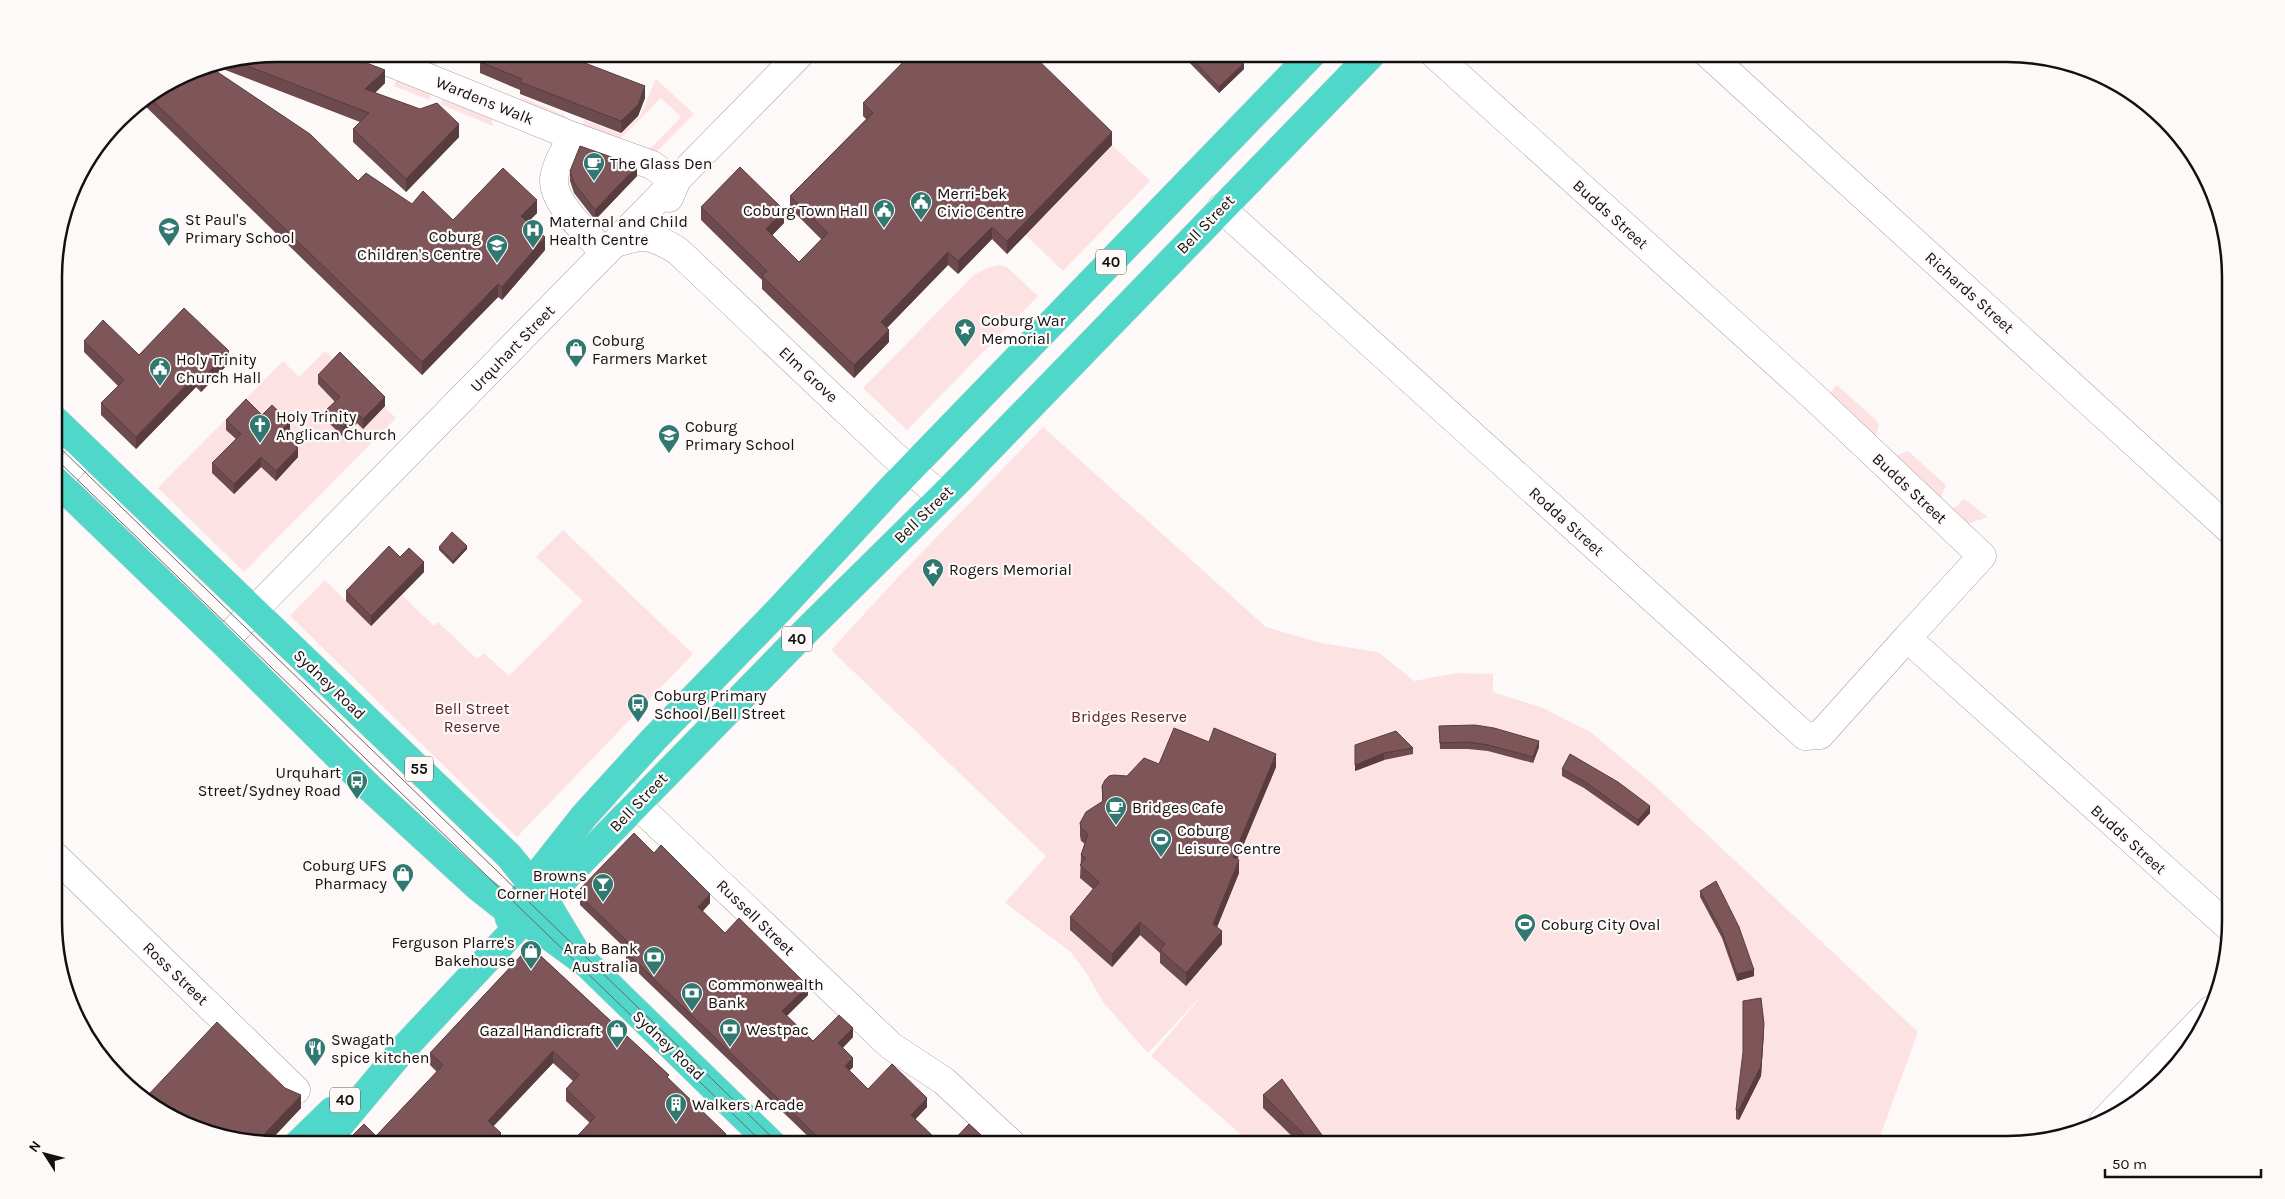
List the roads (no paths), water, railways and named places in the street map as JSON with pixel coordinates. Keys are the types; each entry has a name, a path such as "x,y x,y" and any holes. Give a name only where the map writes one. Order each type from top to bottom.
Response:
{"highway":[{"name":"Bell Street","path":"330,1136 395,1057 472,973 538,891 584,816 654,739 780,609 910,469 1304,62"},
{"name":"Bell Street","path":"538,891 637,803 941,496 1364,62"},
{"name":"Sydney Road","path":"62,427 502,849 538,891 586,964"},
{"name":"Sydney Road","path":"62,489 223,642 370,788 478,887 517,917 546,934 586,964 764,1136"},
{"path":"780,609 806,631"},
{"name":"Bell Street","path":"306,1136 395,1057"}],"street":[{"name":"Wardens Walk","path":"389,62 572,136 652,165 676,182"},
{"name":"Urquhart Street","path":"223,642 792,62"},
{"name":"Budds Street","path":"1443,62 1813,396 1982,556 1907,638 2222,921"},
{"name":"Richards Street","path":"1717,62 2222,523"},
{"path":"572,136 561,159 554,182 559,201 611,248"},
{"name":"Elm Grove","path":"676,182 667,203 665,222 678,251"},
{"name":"Rodda Street","path":"1221,208 1805,736 1820,735 1907,638"},
{"name":"Elm Grove","path":"611,248 635,237 657,239 678,251 941,496"},
{"path":"62,475 86,450"},
{"name":"Russell Street","path":"614,784 637,803 891,1046 944,1081 1003,1136"},
{"name":"Ross Street","path":"62,864 296,1090"},
{"path":"2119,1105 2195,1026"}],"tram line":[{"path":"62,450 771,1136"},
{"path":"62,465 756,1136"}],"place":[{"name":"The Glass Den","path":"594,182"},
{"name":"Merri-bek Civic Centre","path":"921,221"},
{"name":"Coburg Town Hall","path":"884,229"},
{"name":"St Paul's Primary School","path":"169,247"},
{"name":"Maternal and Child Health Centre","path":"533,249"},
{"name":"Coburg Children's Centre","path":"497,264"},
{"name":"Coburg War Memorial","path":"965,348"},
{"name":"Coburg Farmers Market","path":"576,368"},
{"name":"Holy Trinity Church Hall","path":"160,387"},
{"name":"Holy Trinity Anglican Church","path":"260,444"},
{"name":"Coburg Primary School","path":"669,454"},
{"name":"Rogers Memorial","path":"933,588"},
{"name":"Coburg Primary School/Bell Street","path":"638,723"},
{"name":"Urquhart Street/Sydney Road","path":"357,800"},
{"name":"Bridges Cafe","path":"1116,826"},
{"name":"Coburg Leisure Centre","path":"1161,858"},
{"name":"Coburg UFS Pharmacy","path":"403,893"},
{"name":"Browns Corner Hotel","path":"603,903"},
{"name":"Coburg City Oval","path":"1525,943"},
{"name":"Ferguson Plarre's Bakehouse","path":"531,970"},
{"name":"Arab Bank Australia","path":"654,976"},
{"name":"Commonwealth Bank","path":"692,1012"},
{"name":"Westpac","path":"730,1048"},
{"name":"Gazal Handicraft","path":"617,1049"},
{"name":"Swagath spice kitchen","path":"315,1067"},
{"name":"Walkers Arcade","path":"676,1123"}],"park label":[{"name":"Bridges Reserve","path":"1129,716"},
{"name":"Bell Street Reserve","path":"472,717"}]}
